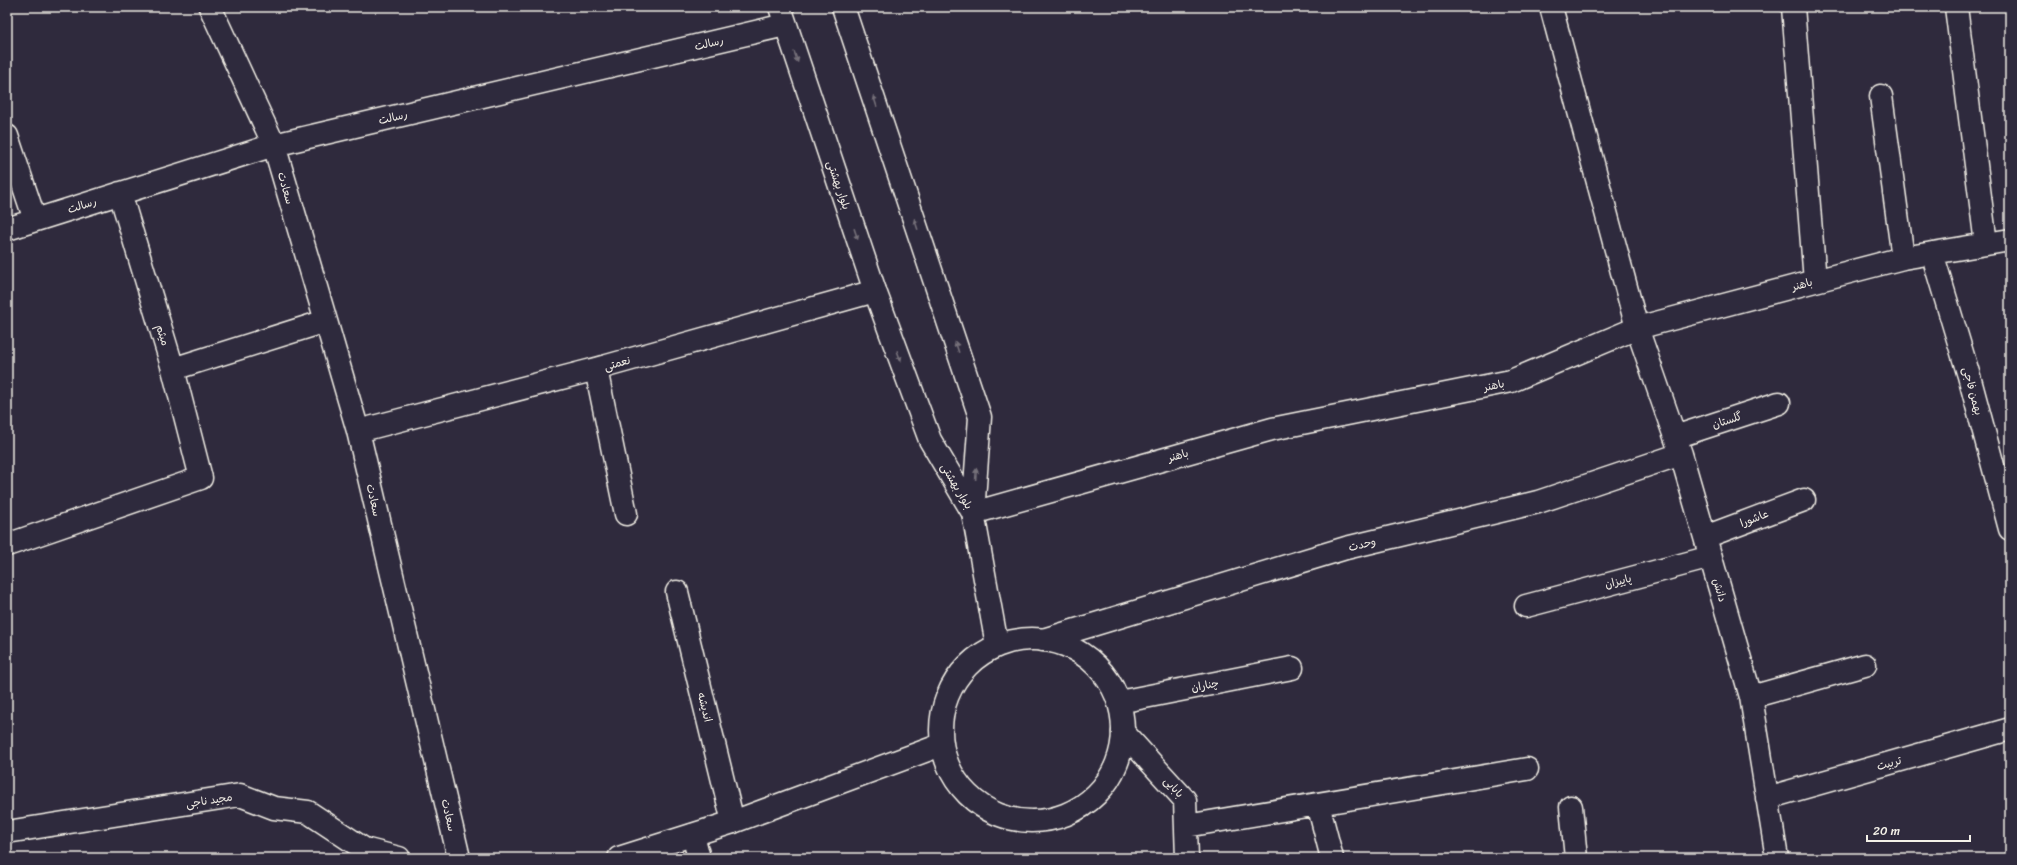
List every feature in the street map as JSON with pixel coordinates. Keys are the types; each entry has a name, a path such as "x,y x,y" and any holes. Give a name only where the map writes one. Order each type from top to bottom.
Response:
{"street":[{"name":"سعادت","path":"210,7 274,145 326,321 358,431 459,858"},
{"name":"بلوار بهشتی","path":"843,7 980,417 973,512"},
{"name":"دانش","path":"1551,7 1637,328 1678,445 1751,697 1777,858"},
{"path":"1793,7 1815,281"},
{"path":"1956,7 1986,244"},
{"name":"رسالت","path":"7,228 274,145 783,16"},
{"name":"بلوار بهشتی","path":"783,16 875,291 930,440 973,512"},
{"path":"1881,96 1902,258"},
{"path":"7,136 36,220"},
{"name":"میثم","path":"7,545 201,478 173,369 120,193"},
{"name":"باهنر","path":"973,512 1272,429 1511,381 1637,328 1902,258 2010,240"},
{"name":"بهمن فاجی","path":"1932,253 1969,376 2010,529"},
{"name":"نعمتی","path":"358,431 596,368 875,291"},
{"path":"173,369 326,321"},
{"path":"596,368 626,514"},
{"name":"گلستان","path":"1678,445 1779,403"},
{"name":"وحدت","path":"1043,640 1346,548 1538,502 1678,445"},
{"name":"عاشورا","path":"1708,547 1804,500"},
{"path":"973,512 997,645"},
{"name":"پاییزان","path":"1526,606 1708,547"},
{"name":"اندیشه","path":"677,592 733,822"},
{"path":"1026,639 1043,640 1057,642 1084,654 1105,675 1119,702 1123,732 1118,762 1103,788 1081,808 1053,819 1023,822 994,814 969,797 951,774 941,745 942,714 952,685 972,662 997,645 1026,639"},
{"path":"1751,697 1865,665"},
{"name":"چناران","path":"1119,702 1292,668"},
{"name":"تربیت","path":"1767,798 2010,729"},
{"name":"بابایی","path":"1123,732 1185,800 1187,858"},
{"path":"619,858 733,822 941,745"},
{"path":"1186,826 1527,770"},
{"name":"مجید ناجی","path":"7,832 240,795 274,808 308,812 364,850 399,858"},
{"path":"1318,804 1332,858"},
{"path":"1571,807 1576,858"},
{"path":"693,835 699,858"}]}
